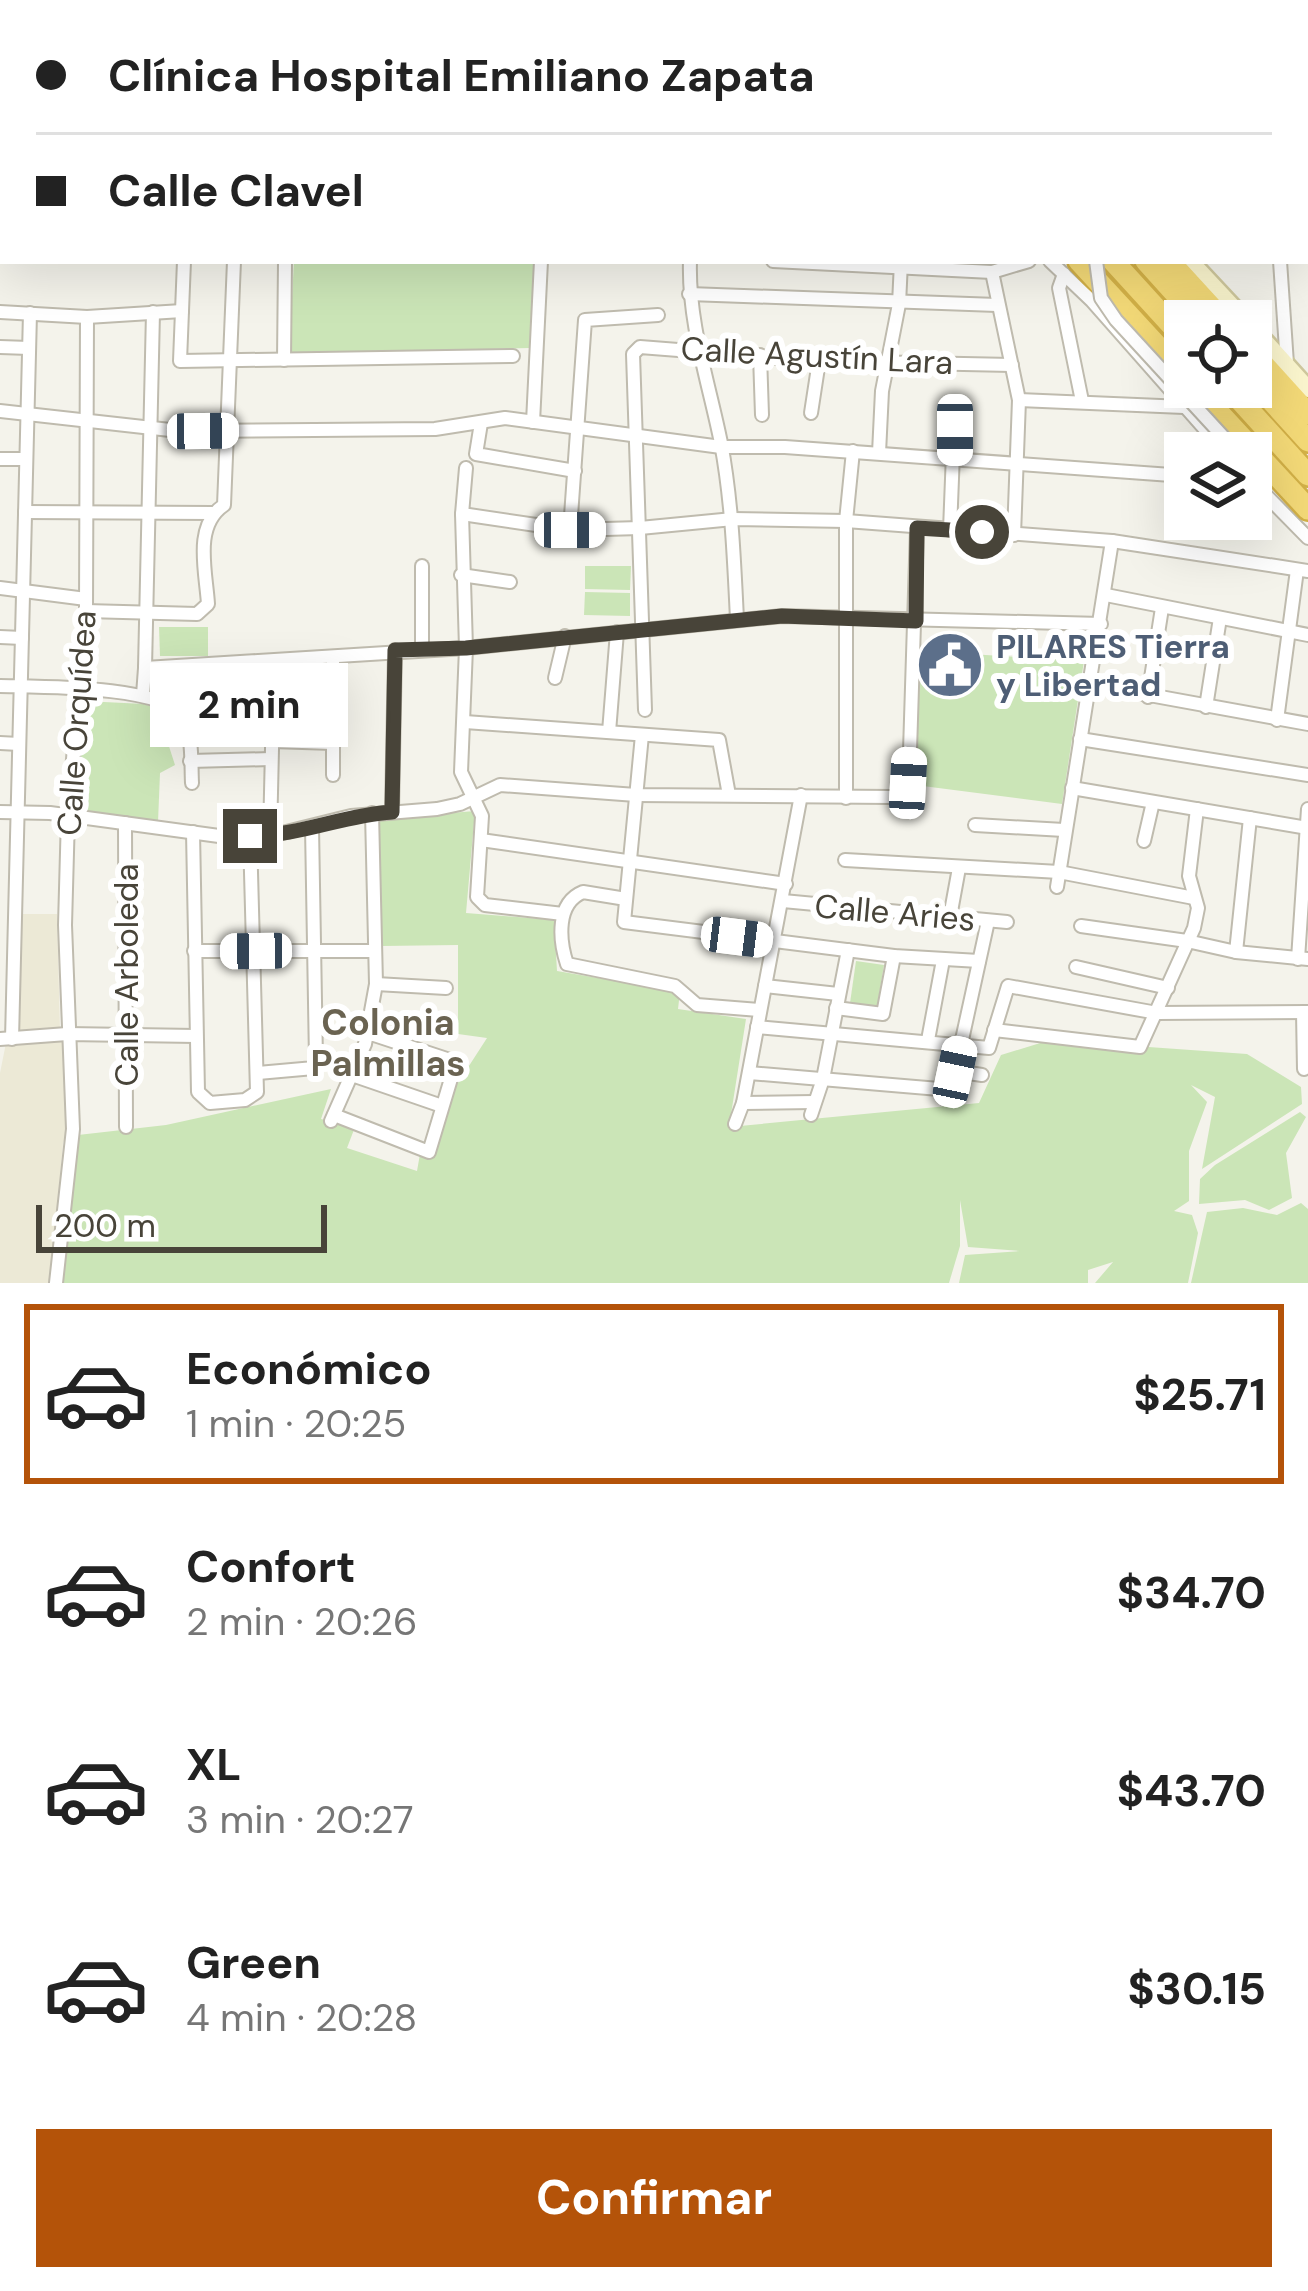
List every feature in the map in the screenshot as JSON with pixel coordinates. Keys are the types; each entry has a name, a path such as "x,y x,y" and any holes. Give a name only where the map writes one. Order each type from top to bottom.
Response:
{"highway":[{"path":"1115,264 1164,317"},
{"path":"1149,264 1181,300"},
{"path":"1172,264 1204,300"},
{"path":"1072,267 1164,356"},
{"path":"1272,374 1308,414"},
{"path":"1272,401 1308,441"},
{"path":"1202,408 1308,509"},
{"path":"1247,408 1308,475"}],"main road":[{"path":"1193,264 1227,300"},
{"path":"1272,348 1307,388"}],"street":[{"path":"184,264 180,361 513,356"},
{"path":"25,512 212,513 224,506 234,264"},
{"path":"284,360 285,264"},
{"path":"533,422 541,264"},
{"path":"690,264 688,293 733,518 737,619"},
{"path":"879,453 885,362 899,304 901,264"},
{"path":"911,264 992,272 1019,264"},
{"path":"1096,264 1101,298 1116,320 1214,432"},
{"path":"1280,264 1287,364"},
{"path":"1082,401 1059,288 1072,267 1164,368"},
{"path":"992,272 1019,400 1014,535"},
{"path":"688,293 997,305"},
{"path":"0,311 87,317 182,311"},
{"path":"143,695 153,312"},
{"path":"30,313 16,871 8,922 6,1039 67,1034 196,1036"},
{"path":"570,530 585,320 658,316"},
{"name":"Calle Orquídea","path":"56,1283 73,1129 67,1034 68,815 86,605 87,317"},
{"name":"Calle Agustín Lara","path":"635,434 633,354 649,345 819,361 1012,364"},
{"path":"0,347 29,348"},
{"path":"760,355 762,416"},
{"path":"811,413 819,361"},
{"path":"1019,400 1164,398"},
{"path":"950,530 955,402"},
{"path":"1198,408 1216,432"},
{"path":"0,411 149,428 227,430 435,429 506,418 721,447 853,451 1164,474"},
{"path":"481,423 476,454 575,471"},
{"path":"635,434 645,710"},
{"path":"846,798 846,521 853,451"},
{"path":"0,459 26,459"},
{"path":"466,468 461,772 482,816 479,903 563,914"},
{"path":"1272,501 1308,538"},
{"path":"0,588 146,613 197,614 208,604 205,530 212,513"},
{"path":"462,514 570,530 733,518 846,521 1112,541 1303,570 1288,632 1276,720"},
{"path":"0,812 270,836 372,813 436,809 500,785 636,795 893,797 908,783 917,528"},
{"path":"1058,880 1112,541"},
{"path":"422,566 422,649"},
{"path":"461,574 510,582"},
{"path":"1106,595 1308,635"},
{"path":"1148,697 1162,608"},
{"path":"145,668 466,648 782,616 1100,624"},
{"path":"1206,707 1220,618"},
{"path":"609,732 617,632"},
{"path":"555,678 565,636"},
{"path":"0,637 22,638"},
{"path":"392,812 395,650"},
{"path":"332,657 333,775"},
{"path":"270,836 274,662"},
{"path":"1089,684 1308,724"},
{"path":"0,686 143,695 170,702 188,730 192,783"},
{"path":"465,722 719,740 729,795"},
{"path":"188,730 333,743"},
{"path":"643,735 624,922 979,962"},
{"path":"1080,739 1308,775"},
{"path":"0,743 19,744"},
{"path":"190,761 271,759"},
{"path":"1072,788 1307,828"},
{"path":"735,1124 743,1103 801,795"},
{"path":"1144,841 1153,802"},
{"path":"994,1030 1140,1047 1198,908 1189,876 1197,809"},
{"path":"1081,926 1303,959 1308,809"},
{"path":"368,1033 456,1062 429,1152 332,1118 368,1033 376,984 372,813"},
{"path":"1236,952 1250,818"},
{"name":"Calle Arboleda","path":"125,823 126,1127"},
{"path":"975,825 1064,830"},
{"path":"258,1072 314,1068 317,951 311,827"},
{"path":"193,832 198,1092 210,1103 253,1098 258,1072 250,836"},
{"path":"481,841 786,884"},
{"path":"845,860 959,868 1194,898"},
{"path":"950,917 959,868"},
{"path":"0,871 16,871"},
{"path":"626,898 583,892 567,903 563,914 567,964 675,986 698,1005 759,1010"},
{"name":"Calle Aries","path":"783,901 1007,922"},
{"path":"748,1073 951,1090 988,920"},
{"path":"743,1103 812,1108 823,1079 848,950"},
{"path":"194,951 374,951"},
{"path":"765,986 883,1014 894,956"},
{"path":"928,1040 943,960"},
{"path":"1076,967 1168,988"},
{"path":"376,984 446,988"},
{"path":"757,1027 989,1048 1008,986 1157,1013 1306,1012 1304,1069"},
{"path":"955,1072 982,1075"},
{"path":"349,1075 442,1106"}],"shaded area":[{"path":"16,914 57,914 60,1031 17,1034"},
{"path":"70,1035 71,1127 63,1143 51,1283 0,1283 0,1073 6,1043"}],"green space":[{"path":"294,264 536,264 529,348 289,354"},
{"path":"585,566 631,566 630,590 585,589"},
{"path":"585,592 630,593 630,616 584,615"},
{"path":"159,627 208,627 208,656 160,656"},
{"path":"921,651 1084,661 1062,804 915,785"},
{"path":"84,701 157,709 175,765 160,773 158,822 74,811"},
{"path":"475,811 466,913 554,920 557,971 680,992 678,1009 746,1019 729,1127 979,1103 1001,1055 1050,1040 1247,1054 1301,1087 1302,1104 1202,1169 1215,1097 1191,1085 1207,1102 1189,1151 1189,1201 1174,1211 1192,1215 1198,1233 1188,1283 1095,1283 1113,1262 1088,1270 1088,1283 959,1283 965,1255 1020,1251 968,1247 960,1200 960,1246 949,1283 63,1283 78,1135 166,1125 331,1089 321,1119 355,1127 347,1148 417,1171 420,1154 430,1158 445,1103 487,1038 458,1034 458,945 382,946 378,819"},
{"path":"856,961 884,965 877,1007 850,1003"},
{"path":"1300,1112 1306,1117 1286,1153 1292,1198 1269,1210 1245,1200 1199,1204 1200,1179 1215,1165"},
{"path":"1301,1203 1308,1209 1308,1283 1191,1283 1207,1212 1243,1208 1277,1215"}],"place":[{"name":"PILARES Tierra y Libertad","path":"950,665"}],"district":[{"name":"Colonia Palmillas","path":"388,1042"}],"route":[{"path":"250,836 392,812 395,650 466,648 782,616 916,621 917,528 982,532"}]}
